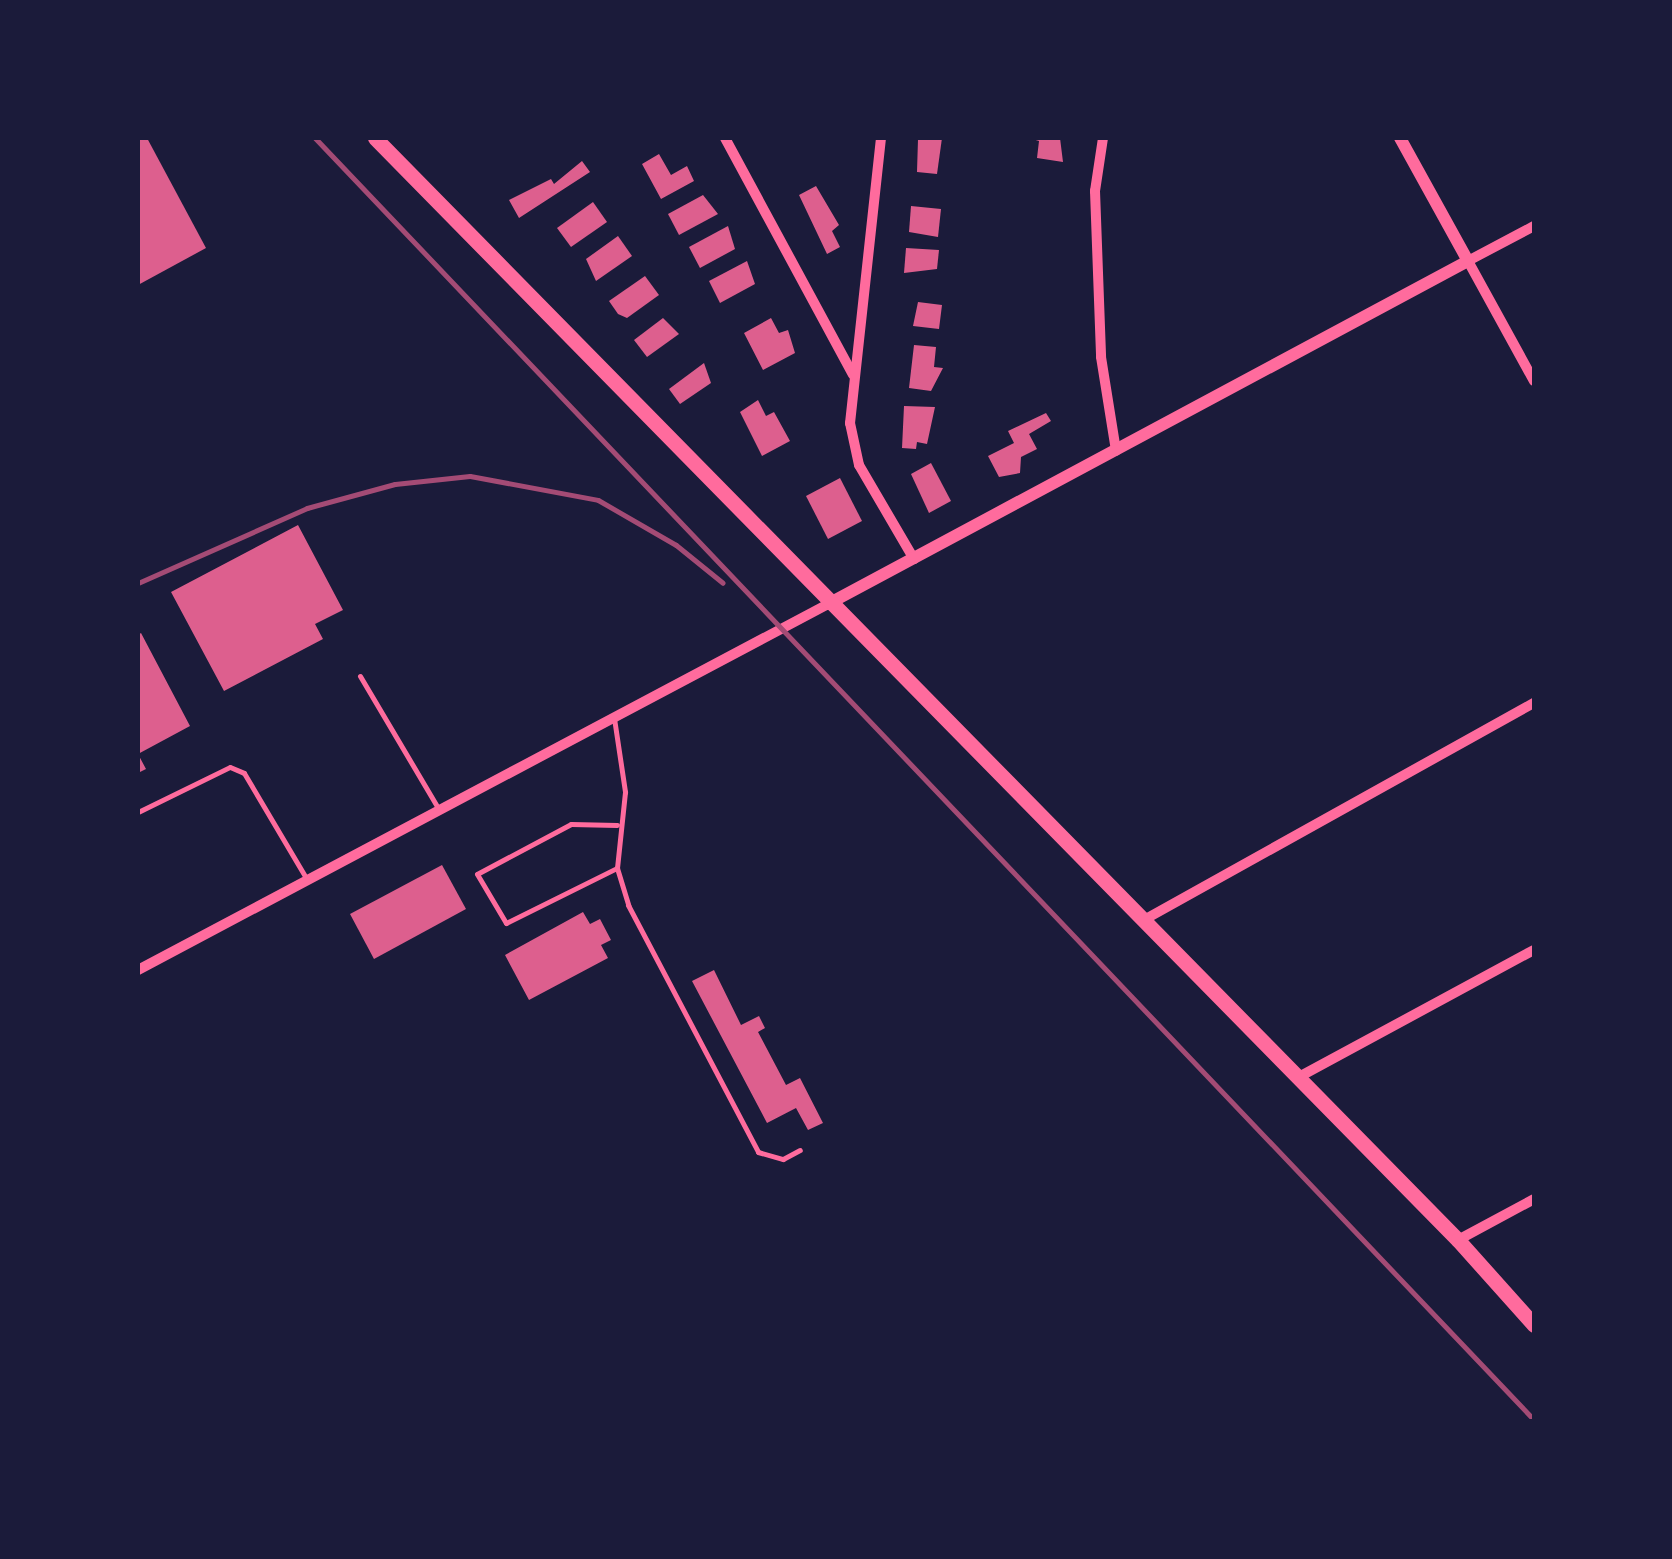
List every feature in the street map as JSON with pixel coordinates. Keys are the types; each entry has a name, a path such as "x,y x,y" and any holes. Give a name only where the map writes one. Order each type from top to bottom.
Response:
{"main road":[{"path":"378,139 828,604 1458,1240 1534,1325"}],"street":[{"path":"725,138 854,376"},
{"path":"882,138 850,424 859,465 914,558"},
{"path":"1103,138 1095,192 1102,357 1116,452"},
{"path":"1400,138 1534,381"},
{"path":"138,970 1534,226"},
{"path":"1142,921 1534,704"},
{"path":"1296,1079 1534,950"},
{"path":"1458,1240 1534,1199"}],"lane":[{"path":"360,676 439,810"},
{"path":"614,718 625,792 617,825 617,868 628,904 758,1152 783,1159 800,1150"},
{"path":"138,812 214,770 244,773 307,880"},
{"path":"617,825 571,824 477,874 506,923 617,868"}],"building":[{"path":"138,138 147,138 206,248 138,285"},
{"path":"942,138 937,174 917,172 918,139"},
{"path":"1029,138 1060,138 1063,162 1037,158 1039,141"},
{"path":"659,154 671,175 687,166 694,181 661,199 642,164"},
{"path":"582,161 590,172 519,218 509,200 551,179 554,184"},
{"path":"816,186 839,225 832,231 840,247 827,254 799,195"},
{"path":"703,195 718,214 679,235 668,214"},
{"path":"593,202 607,222 571,247 557,228"},
{"path":"911,206 941,209 938,237 909,232"},
{"path":"728,226 735,249 700,268 689,247"},
{"path":"618,236 632,256 596,281 586,259"},
{"path":"906,248 939,250 937,269 904,273"},
{"path":"747,261 755,284 720,303 709,281"},
{"path":"645,276 659,295 627,318 618,314 609,301"},
{"path":"918,302 942,305 939,329 913,326"},
{"path":"663,318 679,334 647,357 634,340"},
{"path":"771,318 779,333 788,330 795,353 763,370 744,333"},
{"path":"914,345 936,347 934,367 943,368 931,391 909,388"},
{"path":"704,363 711,383 680,404 669,389"},
{"path":"758,400 766,416 774,412 790,441 762,456 740,412"},
{"path":"904,406 935,407 927,444 917,442 916,449 902,448"},
{"path":"1046,413 1051,421 1029,434 1037,449 1021,457 1020,473 999,477 988,456 1014,443 1008,431"},
{"path":"931,463 951,501 929,513 911,474"},
{"path":"840,478 862,521 828,539 806,496"},
{"path":"298,525 343,610 315,624 323,639 224,691 171,592"},
{"path":"141,633 190,726 138,754 138,635"},
{"path":"138,754 146,769 138,773"},
{"path":"442,865 466,909 374,959 350,914"},
{"path":"583,912 590,924 600,919 611,940 601,945 608,958 529,1000 505,955"},
{"path":"714,970 741,1025 759,1016 765,1028 758,1032 786,1085 800,1078 823,1123 808,1130 796,1108 767,1123 692,981"}],"railway":[{"path":"315,138 1534,1420"},
{"path":"138,583 307,508 395,484 470,476 598,500 676,545 723,583"}]}
